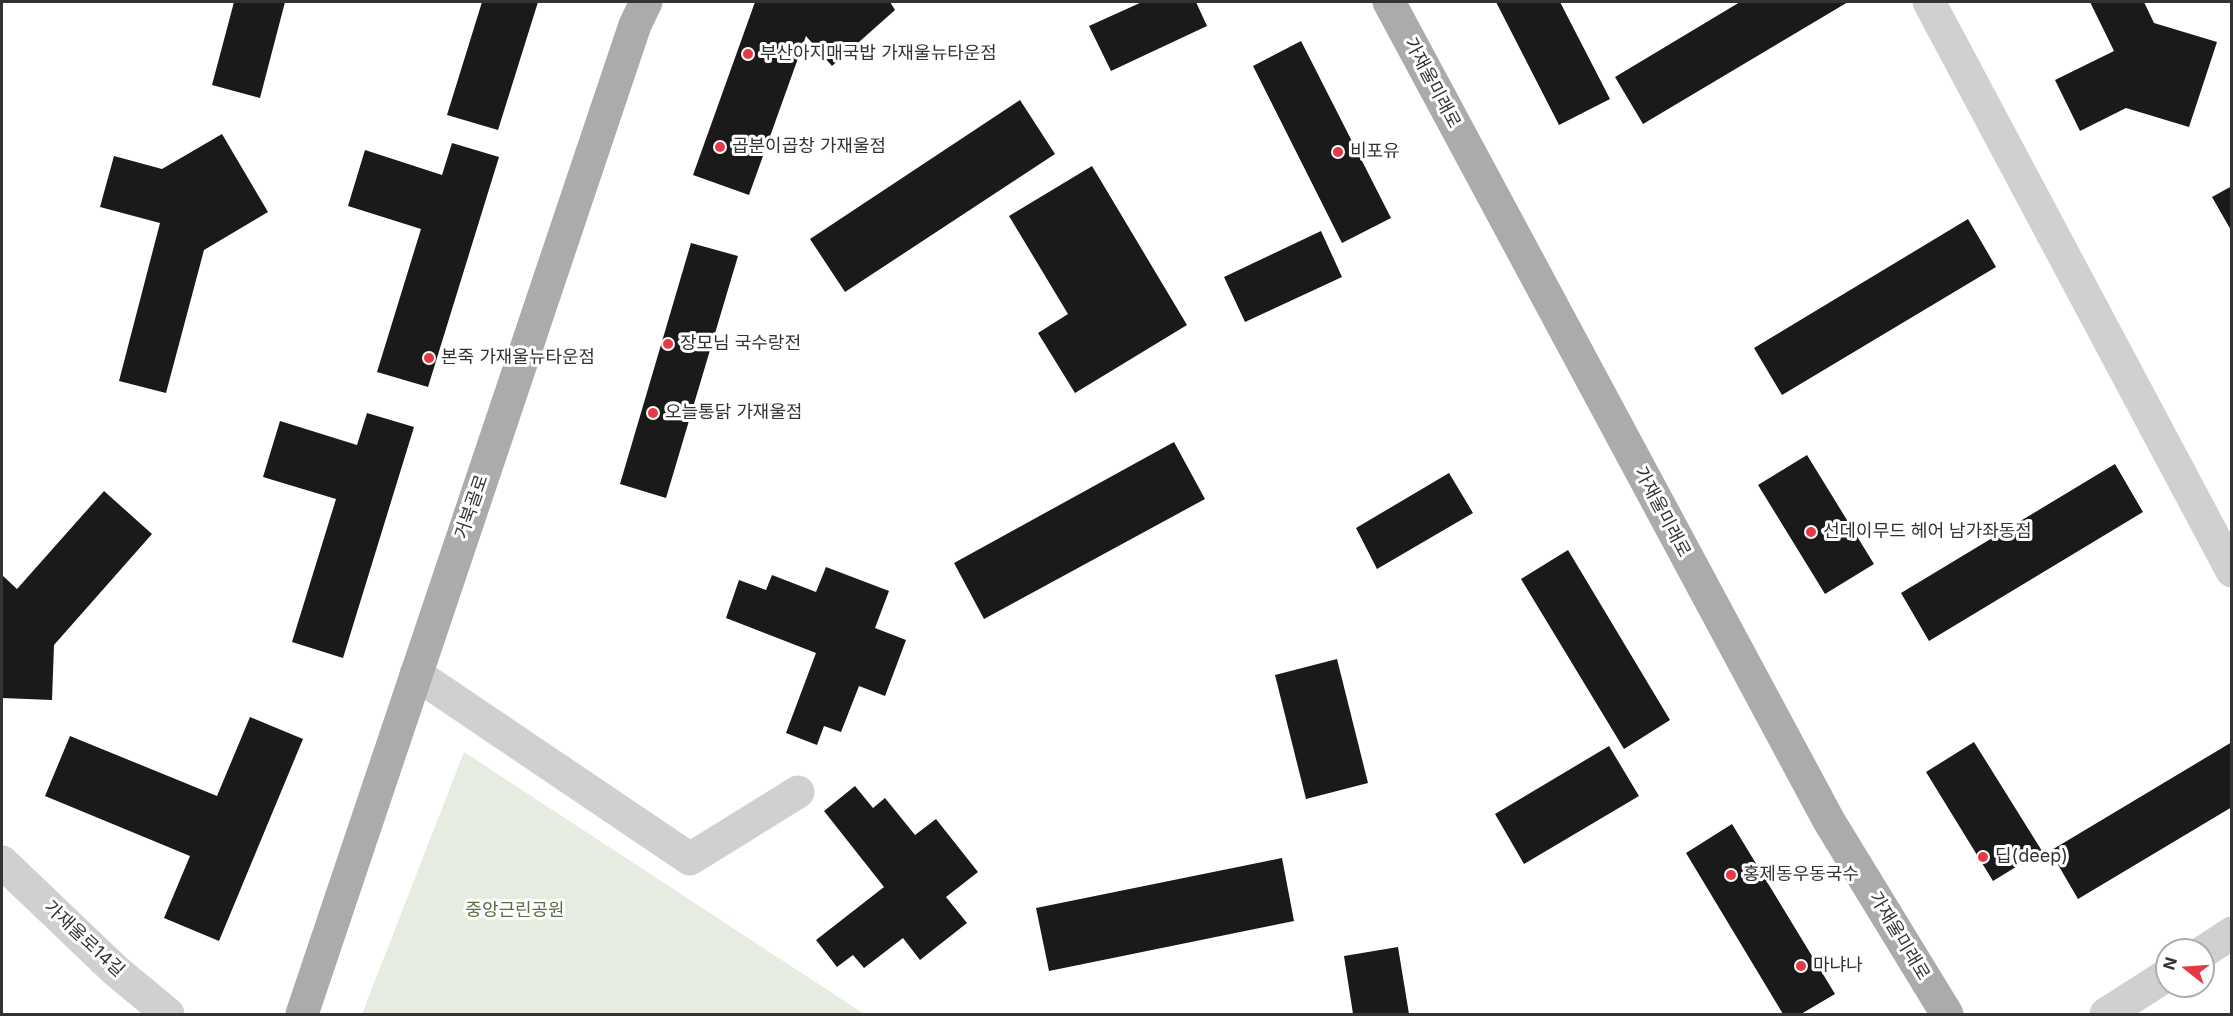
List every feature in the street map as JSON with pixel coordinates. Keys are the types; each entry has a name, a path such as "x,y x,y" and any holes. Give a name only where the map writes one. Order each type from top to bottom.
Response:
{"main road":[{"name":"거북골로","path":"302,1014 635,25 646,2"},
{"name":"가재울미래로","path":"1389,2 1829,822 1947,1014"}],"street":[{"path":"1929,2 2232,571"},
{"path":"416,674 690,859 798,792"},
{"name":"가재울로14길","path":"2,862 115,970 168,1014"},
{"path":"2215,944 2232,933"},
{"path":"2106,1014 2155,983"}],"green space":[{"name":"중앙근린공원","path":"464,752 823,987 864,1014 362,1014"}],"building":[{"path":"234,2 285,2 260,98 212,85"},
{"path":"482,2 538,2 498,130 447,115"},
{"path":"755,2 890,2 895,10 832,66 806,36 749,195 693,175"},
{"path":"1142,2 1196,2 1207,26 1111,71 1089,26"},
{"path":"1496,2 1560,2 1610,99 1559,125"},
{"path":"1740,2 1848,2 1643,124 1615,77"},
{"path":"2090,2 2144,2 2154,23 2217,42 2189,127 2126,108 2080,131 2055,80 2114,51"},
{"path":"1301,41 1391,218 1342,243 1253,66"},
{"path":"1020,100 1055,154 845,292 810,239"},
{"path":"222,134 268,212 204,250 166,393 119,381 160,223 100,207 114,156 162,169"},
{"path":"452,143 499,157 428,387 377,372 421,229 348,206 365,150 442,175"},
{"path":"1092,166 1187,325 1075,393 1038,333 1068,314 1009,216"},
{"path":"2232,186 2232,232 2212,197"},
{"path":"1968,219 1996,267 1782,395 1754,348"},
{"path":"1321,231 1342,277 1245,322 1224,277"},
{"path":"691,243 738,256 666,498 620,484"},
{"path":"367,413 414,427 343,658 292,642 336,499 263,477 280,421 357,445"},
{"path":"1174,442 1205,499 984,619 954,563"},
{"path":"1807,455 1874,564 1825,594 1758,485"},
{"path":"2115,464 2143,512 1929,641 1901,593"},
{"path":"1449,473 1473,513 1377,569 1356,528"},
{"path":"104,491 152,534 54,645 52,700 2,698 2,575 17,589"},
{"path":"1568,550 1670,720 1624,749 1521,579"},
{"path":"826,567 889,591 875,628 906,640 885,696 859,686 841,732 824,726 817,745 786,733 816,653 726,618 739,580 766,590 772,575 816,592"},
{"path":"1337,659 1368,783 1306,799 1275,675"},
{"path":"250,717 303,739 219,941 164,918 190,856 45,796 70,736 217,796"},
{"path":"1974,742 2042,851 1993,881 1926,772"},
{"path":"2232,742 2232,807 2078,899 2050,851"},
{"path":"1609,746 1639,796 1524,864 1495,814"},
{"path":"855,786 873,808 885,798 915,835 936,819 978,872 946,897 967,923 920,960 903,938 864,968 853,955 837,967 816,940 884,887 824,811"},
{"path":"1732,824 1835,994 1801,1014 1783,1014 1686,853"},
{"path":"1282,858 1294,921 1049,971 1036,908"},
{"path":"1398,947 1409,1014 1353,1014 1344,956"}],"place":[{"name":"부산아지매국밥 가재울뉴타운점","path":"748,54"},
{"name":"곱분이곱창 가재울점","path":"720,147"},
{"name":"비포유","path":"1338,152"},
{"name":"장모님 국수랑전","path":"668,344"},
{"name":"본죽 가재울뉴타운점","path":"429,358"},
{"name":"오늘통닭 가재울점","path":"653,413"},
{"name":"선데이무드 헤어 남가좌동점","path":"1811,532"},
{"name":"딥(deep)","path":"1983,857"},
{"name":"홍제동우동국수","path":"1731,875"},
{"name":"마냐나","path":"1801,966"}]}
